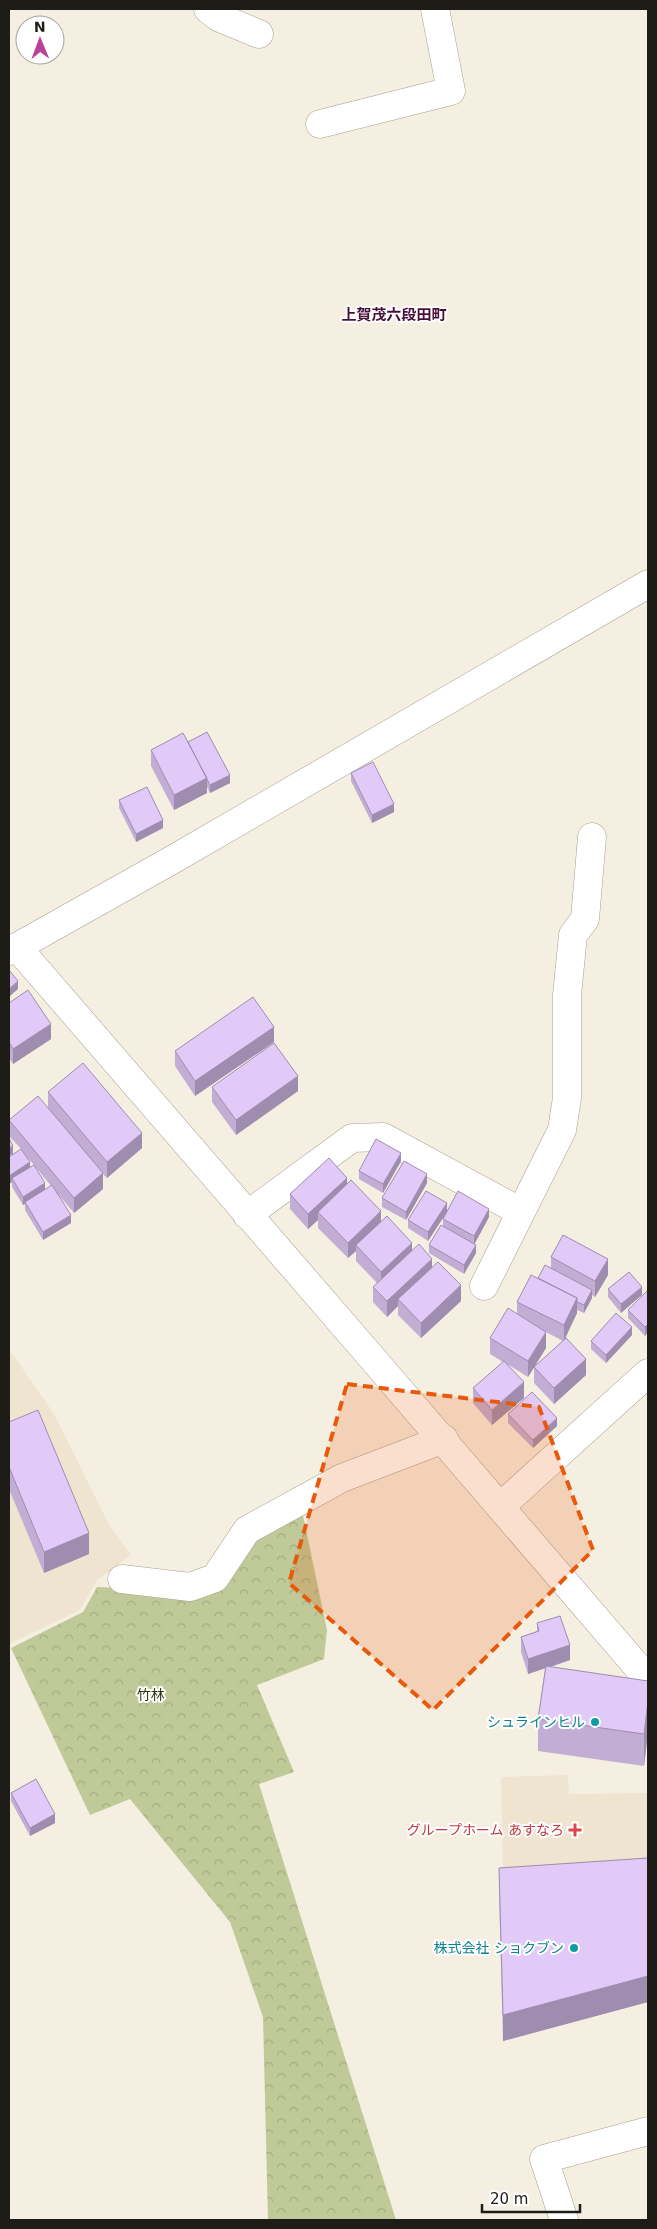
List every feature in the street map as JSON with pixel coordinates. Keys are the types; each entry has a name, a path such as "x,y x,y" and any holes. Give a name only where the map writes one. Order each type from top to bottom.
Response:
{"street":[{"path":"208,9 218,18 259,34"},
{"path":"320,124 451,91 441,10"},
{"path":"648,584 172,860 13,949 444,1439 648,1679"},
{"path":"484,1286 562,1130 568,1098 568,995 573,935 585,919 592,837"},
{"path":"247,1215 352,1138 383,1137 521,1212"},
{"path":"501,1506 648,1373"},
{"path":"122,1579 190,1587 215,1578 248,1530 342,1478 444,1439"},
{"path":"564,2220 544,2159 648,2131"}],"highlighted area":[{"path":"347,1384 539,1407 593,1550 433,1710 289,1583"}],"shaded area":[{"path":"9,1349 54,1414 109,1525 131,1555 97,1580 80,1610 9,1644"},
{"name":"グループホーム あすなろ","path":"568,1775 569,1794 648,1793 648,1865 503,1872 501,1777"}],"green space":[{"name":"竹林","path":"301,1506 327,1630 324,1659 257,1685 294,1772 259,1784 396,2220 268,2220 263,2017 230,1922 130,1799 90,1815 11,1648 83,1612 97,1587 192,1591 252,1533"}],"building":[{"path":"207,732 230,775 210,785 188,742"},
{"path":"183,733 207,778 174,795 151,750"},
{"path":"373,762 394,804 372,815 351,773"},
{"path":"147,787 163,820 136,834 119,800"},
{"path":"9,970 18,981 9,989"},
{"path":"28,990 51,1024 13,1049 9,1042 9,1003"},
{"path":"253,997 274,1027 195,1081 175,1051"},
{"path":"274,1043 298,1076 236,1120 212,1087"},
{"path":"83,1063 142,1133 107,1162 48,1092"},
{"path":"38,1096 103,1173 74,1198 9,1120"},
{"path":"9,1138 13,1146 9,1148"},
{"path":"376,1139 401,1153 383,1184 359,1171"},
{"path":"21,1149 30,1162 9,1176 9,1157"},
{"path":"329,1158 347,1178 308,1214 290,1194"},
{"path":"404,1161 427,1174 406,1212 382,1198"},
{"path":"34,1165 45,1183 23,1197 12,1178"},
{"path":"351,1180 381,1211 348,1243 318,1212"},
{"path":"52,1185 71,1215 43,1232 25,1202"},
{"path":"426,1191 447,1203 428,1232 408,1220"},
{"path":"458,1191 489,1209 474,1236 443,1219"},
{"path":"387,1216 412,1243 381,1272 356,1245"},
{"path":"441,1225 476,1245 464,1265 429,1245"},
{"path":"563,1235 608,1259 595,1281 551,1257"},
{"path":"419,1244 432,1259 387,1301 373,1287"},
{"path":"438,1262 461,1285 421,1323 398,1299"},
{"path":"545,1265 592,1290 584,1305 577,1302 577,1298 538,1278"},
{"path":"629,1272 642,1287 621,1304 608,1289"},
{"path":"531,1275 577,1298 564,1325 517,1302"},
{"path":"648,1290 648,1324 645,1327 628,1310"},
{"path":"508,1308 546,1332 528,1361 490,1338"},
{"path":"616,1313 632,1327 606,1355 591,1341"},
{"path":"566,1338 586,1359 554,1388 534,1367"},
{"path":"504,1361 524,1382 492,1410 473,1388"},
{"path":"532,1392 557,1418 533,1440 508,1414"},
{"path":"38,1410 89,1533 44,1552 9,1467 9,1422"},
{"path":"560,1616 570,1645 528,1659 521,1637 539,1631 537,1623"},
{"path":"546,1666 648,1681 648,1701 644,1734 538,1719"},
{"path":"36,1779 55,1814 30,1828 11,1793"},
{"name":"株式会社 ショクブン","path":"648,1858 648,1976 503,2015 499,1868"}],"place":[{"name":"シュラインヒル","path":"595,1722"},
{"name":"グループホーム あすなろ","path":"575,1830"},
{"name":"株式会社 ショクブン","path":"574,1948"}],"district":[{"name":"上賀茂六段田町","path":"394,315"}]}
